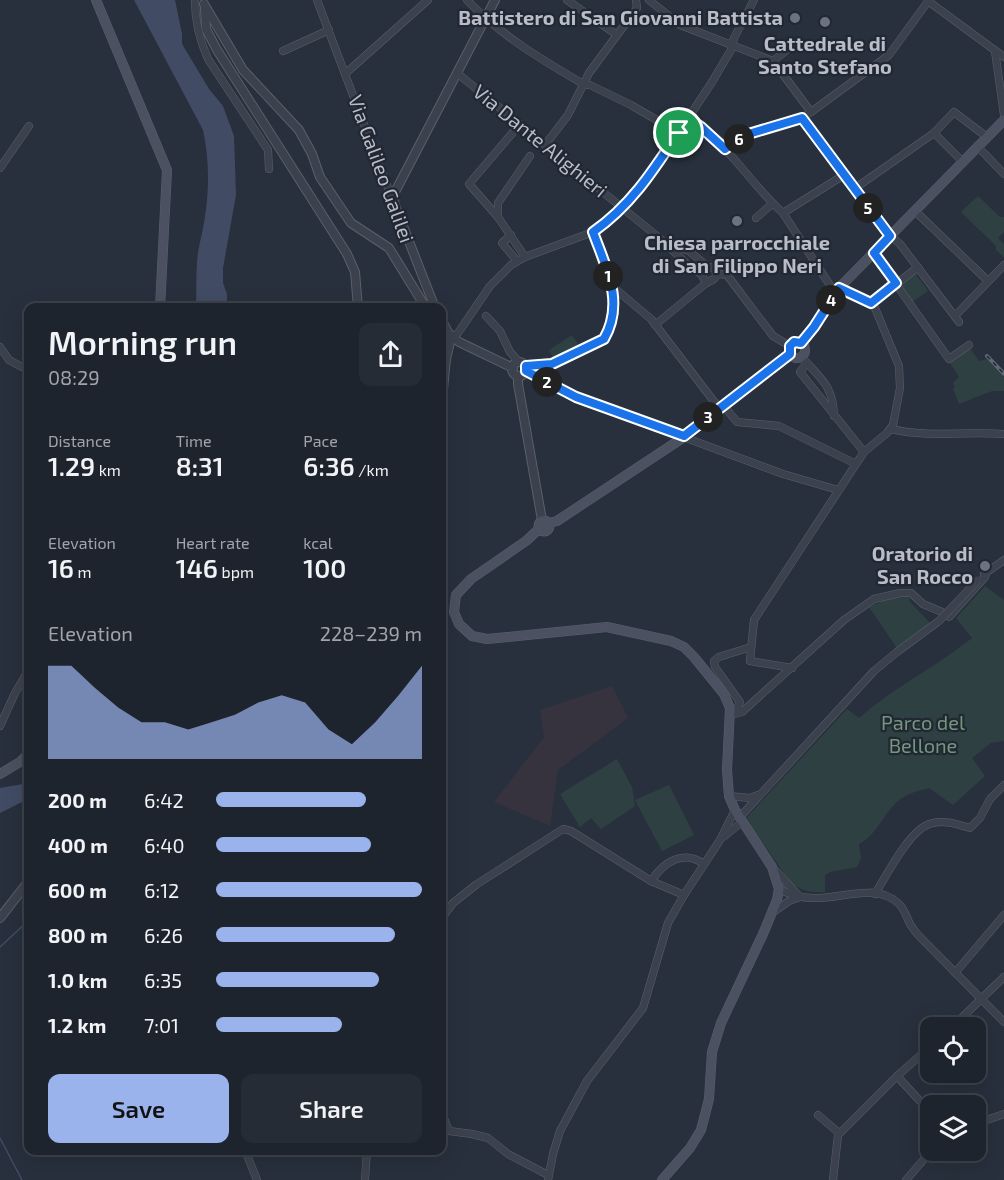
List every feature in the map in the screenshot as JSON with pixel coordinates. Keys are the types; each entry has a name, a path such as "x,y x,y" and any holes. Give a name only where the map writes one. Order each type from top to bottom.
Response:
{"main road":[{"path":"96,0 167,170 160,303"},
{"path":"801,343 837,291 1004,120"},
{"path":"662,1180 690,1148 701,1130 709,1099 712,1052 721,1023 772,913 779,890 772,867 739,817 729,796 727,776 731,715 724,693 684,647 671,641 607,627 487,639 472,636 462,629 456,619 454,606 460,590 471,579 526,541 544,524 557,521 684,436 790,350 794,342 801,343"},
{"path":"790,350 804,360 805,350 801,343"},
{"path":"0,774 24,758"}],"street":[{"path":"195,0 195,20 208,59 268,150 269,169"},
{"name":"Via Galileo Galilei","path":"317,0 433,303"},
{"path":"346,73 428,0"},
{"path":"467,0 508,36 585,85 590,85 631,105 679,133"},
{"path":"394,203 398,185 495,0"},
{"path":"567,0 617,35"},
{"path":"545,145 568,115 590,73 637,8 636,0"},
{"path":"650,0 680,25 773,61 811,112"},
{"path":"446,359 451,338 458,333 496,278 525,257 593,232 623,209 679,133 731,50 734,38 754,0"},
{"path":"725,149 745,135 802,118 811,112 889,55 928,1 1004,57"},
{"path":"204,2 207,29 217,50 347,254 355,272 358,303"},
{"path":"204,2 243,70 299,130 312,154 320,177 351,223 389,248 423,303"},
{"path":"283,51 329,30"},
{"path":"773,61 793,45"},
{"path":"995,51 1004,116"},
{"name":"Via Dante Alighieri","path":"457,73 663,241"},
{"path":"855,189 934,133 954,112 987,137"},
{"path":"688,118 725,149 772,204 783,213 837,291 871,303 891,342 899,366 900,388 891,429 864,452 754,620 750,661 792,668"},
{"path":"802,118 890,236 896,239 957,319 988,281 1004,266"},
{"path":"520,124 469,184 498,217 525,257"},
{"path":"0,168 29,126"},
{"path":"934,133 962,161"},
{"path":"977,146 1004,174"},
{"path":"498,217 498,203 530,156"},
{"path":"783,213 844,174"},
{"path":"756,218 772,204"},
{"path":"914,210 988,281"},
{"path":"520,369 552,364 601,341 606,334 613,314 613,287 593,232"},
{"path":"511,235 502,243 517,261"},
{"path":"663,241 689,251 708,267 714,269 714,278"},
{"path":"663,241 706,280 714,278"},
{"path":"874,253 949,359 969,345"},
{"path":"691,296 703,276 703,271 708,267"},
{"path":"871,303 918,267"},
{"path":"692,269 698,285"},
{"path":"655,325 714,278 720,274 727,275 773,336 790,350"},
{"path":"613,287 651,319 721,407 737,422 779,426 856,464"},
{"path":"486,315 500,331 520,369 518,384 544,524"},
{"path":"446,328 451,338"},
{"path":"446,332 451,338 576,397 783,474 838,490"},
{"path":"0,347 9,360 22,367 24,366"},
{"path":"834,416 831,391 804,360 800,372 834,416 864,452"},
{"path":"891,429 921,434 981,432 1004,434"},
{"path":"446,1125 448,1131 488,1138 508,1154 548,1178 560,1131 580,1092 643,1008 665,932 684,895 720,840 874,671 939,621 987,571 1004,560"},
{"path":"731,715 742,712 844,620 874,599 910,593 924,604 949,617 985,577 987,571"},
{"path":"731,715 740,702 716,667 714,660 751,647"},
{"path":"0,726 24,678"},
{"path":"874,894 911,838 927,825 952,822 970,828 980,818 990,798 1004,785"},
{"path":"729,796 750,798 763,792"},
{"path":"720,840 739,817"},
{"path":"446,912 453,903 477,884 563,829 571,831 651,881 684,895"},
{"path":"651,881 663,866 679,858 696,858 704,864"},
{"path":"772,867 801,897"},
{"path":"0,918 24,887"},
{"path":"779,890 801,897 815,898 886,895 898,902 905,911 911,926 1004,1022"},
{"path":"772,913 789,901 801,897"},
{"path":"955,973 1004,915"},
{"path":"962,1017 1004,977"},
{"path":"833,1180 836,1141 839,1133 920,1056"},
{"path":"897,1076 920,1101"},
{"path":"986,1120 1004,1114"},
{"path":"818,1115 839,1133"},
{"path":"247,1155 257,1180"},
{"path":"365,1180 367,1155"},
{"path":"906,1180 922,1161"}],"shaded area":[{"path":"612,686 628,718 558,770 550,826 494,802 544,737 540,710"}],"green space":[{"path":"978,196 1000,217 1004,217 1004,232 998,238 1004,244 1004,257 996,250 996,246 961,212"},
{"path":"915,273 928,291 912,302 899,285"},
{"path":"572,335 579,346 555,361 549,350"},
{"path":"969,347 979,361 987,359 1004,377 1004,391 992,391 959,404 953,383 959,377 949,361"},
{"name":"Parco del Bellone","path":"985,586 1004,600 1004,741 991,743 972,758 985,776 953,805 929,788 905,796 893,806 871,835 859,844 861,858 857,867 825,875 825,892 798,888 790,882 747,817 847,709 859,718 886,696 972,638 956,618"},
{"path":"909,597 910,602 931,624 897,648 869,607 890,598"},
{"path":"617,759 632,787 635,806 601,829 591,818 580,827 560,794"},
{"path":"669,785 694,835 662,851 635,800"}],"water":[{"path":"134,0 175,0 182,44 209,89 223,106 234,136 236,195 223,268 227,303 196,303 197,258 208,186 203,130"},
{"path":"23,784 24,801 0,813 0,788"}],"waterway":[{"path":"0,947 24,925"},
{"path":"0,1138 22,1180"}],"railway":[{"path":"987,356 1004,374"}],"place":[{"name":"Battistero di San Giovanni Battista","path":"795,18"},
{"name":"Cattedrale di Santo Stefano","path":"825,22"},
{"name":"Chiesa parrocchiale di San Filippo Neri","path":"737,221"},
{"name":"Oratorio di San Rocco","path":"985,566"}],"route":[{"path":"688,118 725,149 745,135 802,118 890,236 874,253 896,283 871,303 839,288 809,334 801,343 794,342 790,346 790,354 684,436 576,397 526,371 526,366 552,364 604,339 613,314 613,287 593,232 623,209 640,189 679,133 688,118"}]}
